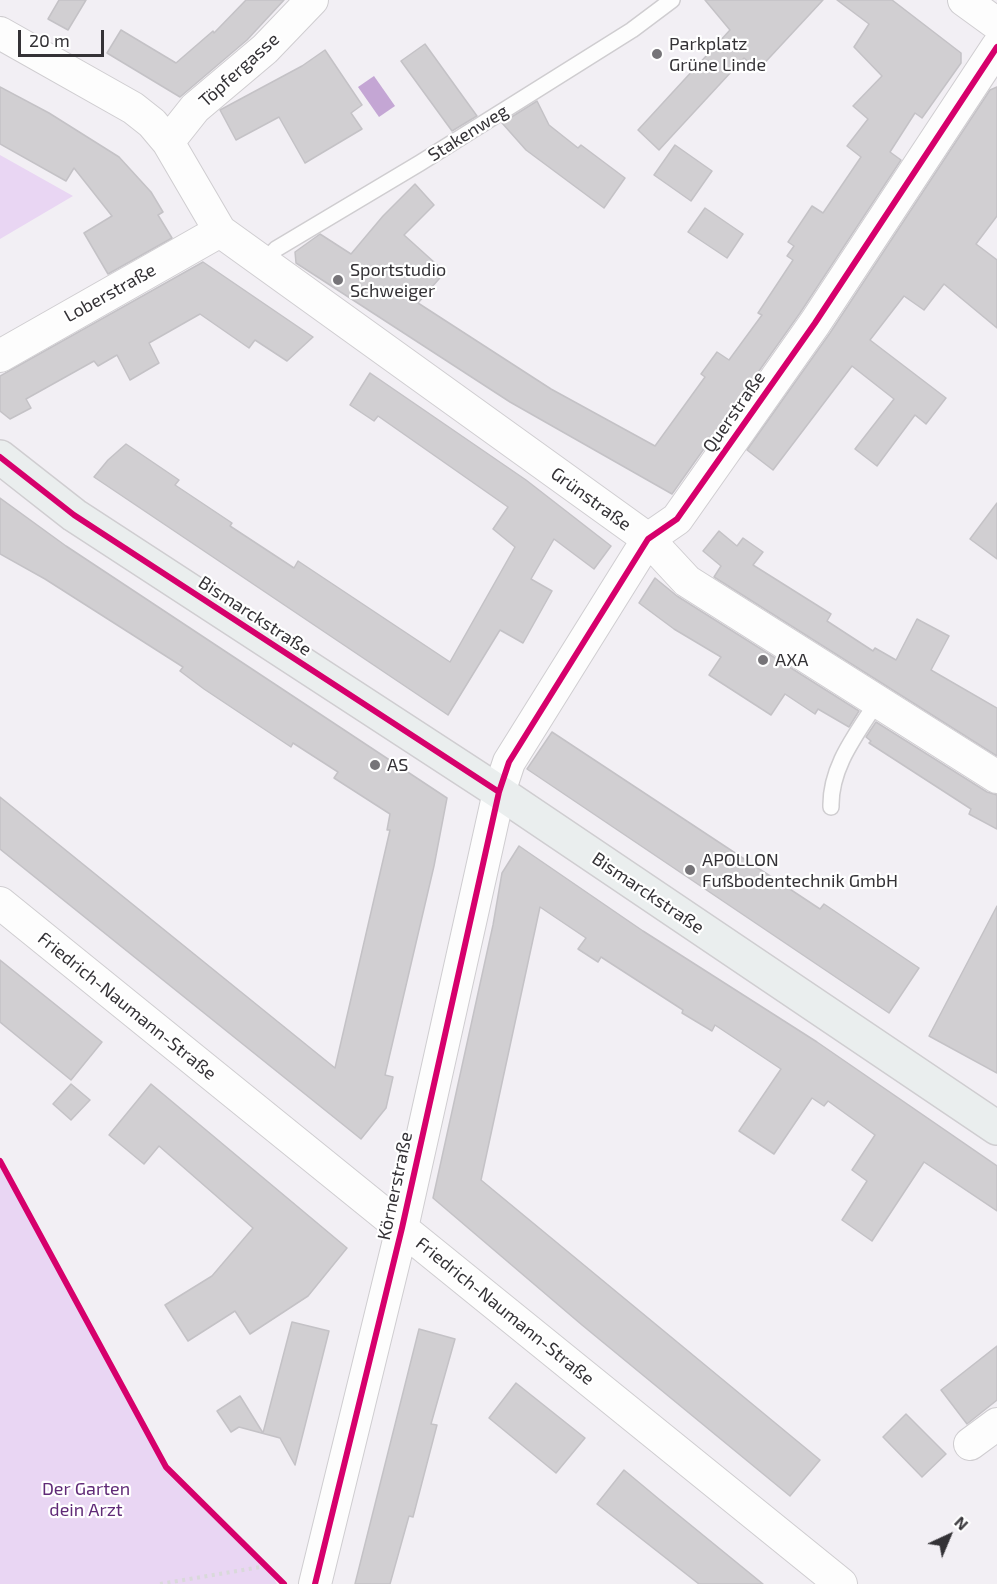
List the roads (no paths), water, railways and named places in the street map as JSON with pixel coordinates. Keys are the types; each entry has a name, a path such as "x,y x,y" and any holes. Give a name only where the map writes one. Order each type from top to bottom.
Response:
{"street":[{"name":"Töpfergasse","path":"168,142 195,108 265,49 312,0"},
{"path":"964,0 997,24"},
{"path":"0,33 133,108 152,123 168,142 220,231"},
{"name":"Querstraße","path":"499,792 509,762 648,540 677,519 815,323 997,47"},
{"name":"Grünstraße","path":"220,231 648,540 687,581 997,777"},
{"name":"Loberstraße","path":"0,356 220,231"},
{"name":"Bismarckstraße","path":"0,457 74,515 499,792 997,1128"},
{"name":"Körnerstraße","path":"315,1584 402,1228 499,792"},
{"name":"Friedrich-Naumann-Straße","path":"0,903 841,1584"},
{"path":"970,1444 997,1424"}],"lane":[{"name":"Stakenweg","path":"262,263 276,249 592,55 672,0"},
{"path":"831,807 831,788 837,769 877,702"}],"place":[{"name":"Parkplatz Grüne Linde","path":"657,54"},
{"name":"Sportstudio Schweiger","path":"338,280"},
{"name":"AXA","path":"763,660"},
{"name":"AS","path":"375,765"},
{"name":"APOLLON Fußbodentechnik GmbH","path":"690,870"}],"park label":[{"name":"Der Garten dein Arzt","path":"86,1499"}]}
